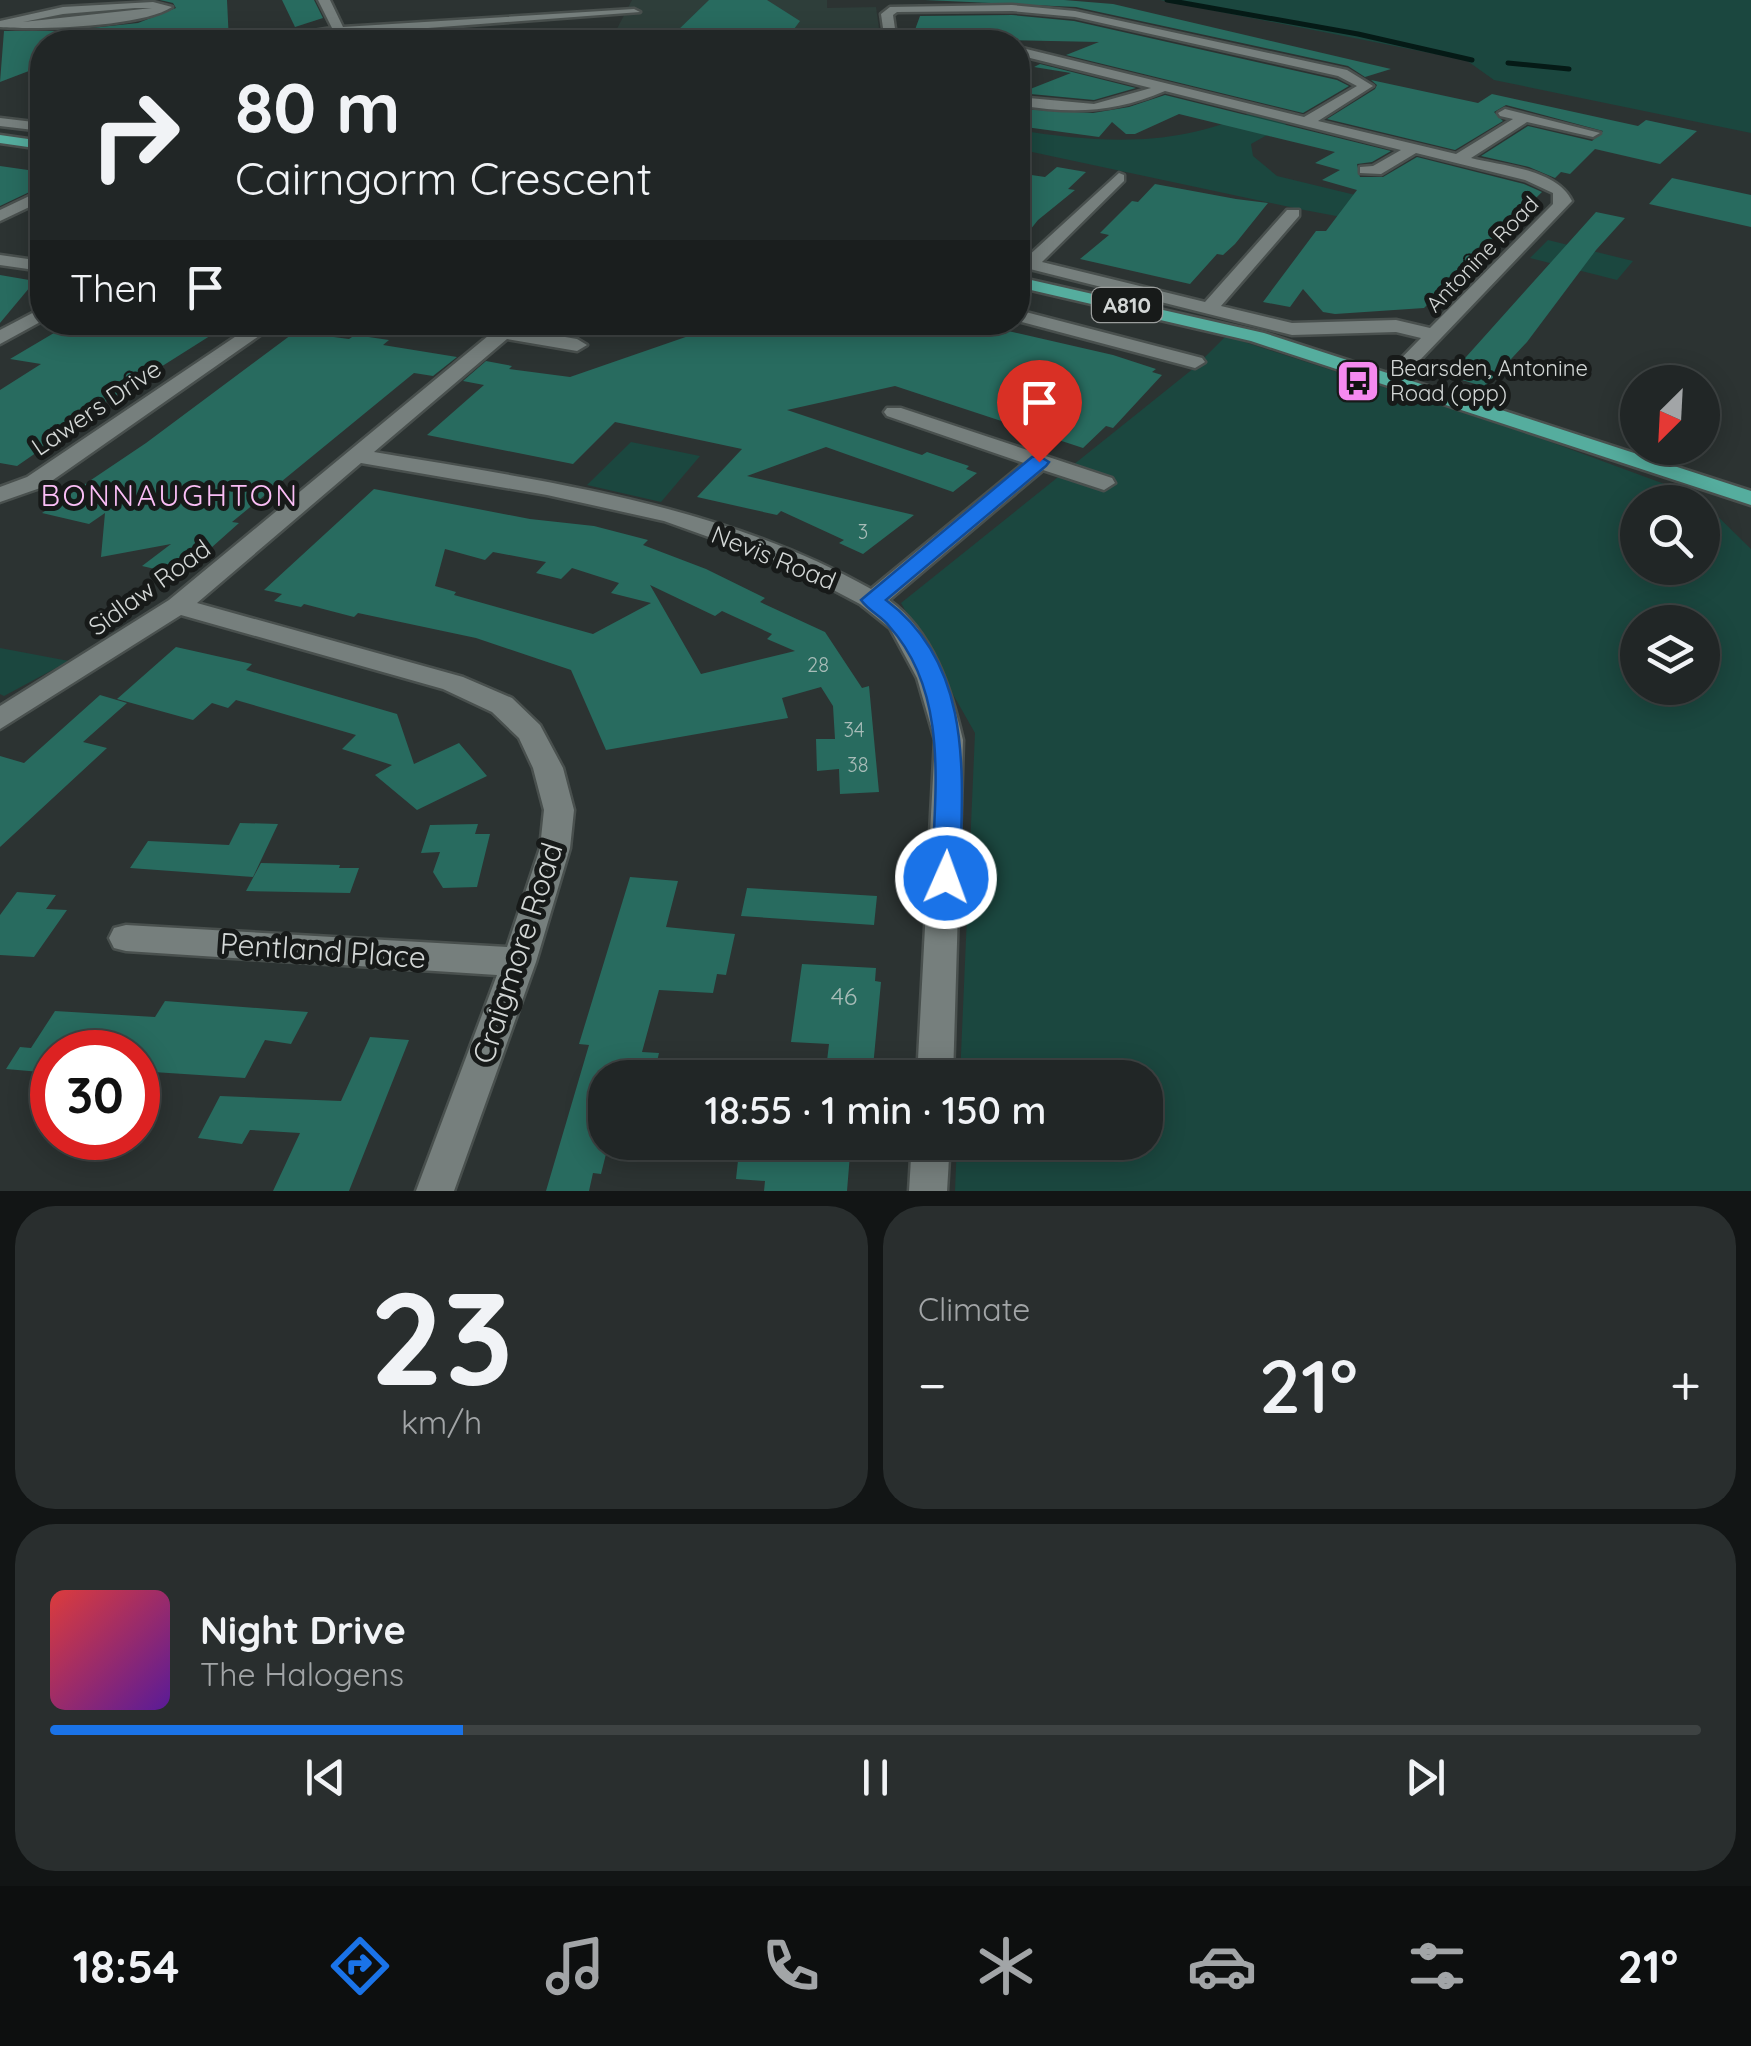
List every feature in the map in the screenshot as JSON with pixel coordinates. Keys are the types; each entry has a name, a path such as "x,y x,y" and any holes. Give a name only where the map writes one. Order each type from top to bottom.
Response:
{"main road":[{"path":"0,140 30,144"},
{"name":"A810","path":"1030,271 1391,379 1751,498"}],"street":[{"path":"324,0 339,30 634,12"},
{"path":"146,4 166,7 138,15 53,24 5,24 24,17 69,11 146,4"},
{"path":"889,30 887,14 894,9 932,4 1075,14 1342,73 1366,86 1307,122"},
{"path":"542,20 546,26 543,30"},
{"name":"Antonine Road","path":"1030,55 1414,148 1559,190 1564,201 1391,379"},
{"path":"1030,102 1098,110 1122,106 1166,86"},
{"path":"1505,112 1592,133"},
{"path":"1458,160 1524,117"},
{"path":"0,122 30,126"},
{"path":"1364,170 1376,171 1414,148"},
{"path":"1030,261 1119,178"},
{"path":"0,216 30,202"},
{"path":"1210,307 1293,213"},
{"path":"0,260 30,264"},
{"path":"1030,271 1292,328 1396,326 1434,335"},
{"path":"1030,319 1195,362"},
{"path":"0,338 30,321"},
{"name":"Lawers Drive","path":"0,496 35,482 251,335"},
{"name":"Sidlaw Road","path":"0,718 178,606 500,335"},
{"path":"521,335 576,345"},
{"path":"894,412 1104,483"},
{"name":"Nevis Road","path":"358,456 575,494 653,513 806,566 872,600 897,620 916,648 941,701 949,740 936,1060"},
{"path":"872,600 1039,462"},
{"name":"Craigmore Road","path":"178,606 453,683 502,705 530,732 548,768 560,810 556,848 519,962 435,1191"},
{"name":"Pentland Place","path":"126,938 519,962"},
{"path":"928,1191 930,1160"}],"shaded area":[{"path":"632,0 827,0 827,8 876,7 879,30 616,30"}],"green space":[{"path":"1160,0 1751,0 1751,133 1494,80 1466,60"},
{"path":"1252,112 1290,122 1251,144 1253,156 1277,176 1516,234 1501,247 1030,152 1030,132 1078,138 1137,139 1195,132"},
{"path":"1548,240 1633,261 1617,280 1530,258"},
{"path":"1226,336 1529,434 1667,485 1620,485 1620,585 1720,585 1720,519 1751,549 1751,1191 955,1191 956,1160 1163,1160 1163,1060 961,1060 975,733 901,603 1194,368"},
{"path":"631,442 700,456 661,502 587,485"},
{"path":"0,648 69,661 4,696 0,694"}],"building":[{"path":"160,0 227,0 228,30 72,30 138,23 176,8 173,3"},
{"path":"282,0 314,0 323,18 295,27"},
{"path":"709,0 767,0 800,21 793,30 678,30"},
{"path":"925,0 1113,4 1391,69 1365,77 1348,66 1076,7"},
{"path":"1012,15 1074,21 1337,80 1349,86 1303,113 1066,55 1099,42 1030,41 1030,30 915,30 920,16"},
{"path":"4,31 30,31 30,71 0,82"},
{"path":"1040,64 1136,88 1094,100 1030,94 1030,89 1071,73 1034,67"},
{"path":"1371,80 1478,103 1492,94 1638,126 1646,120 1697,131 1660,164 1595,149 1570,174 1561,172 1555,178 1529,167 1481,156 1528,126 1592,141 1603,131 1506,105 1494,112 1503,121 1455,150 1327,119 1375,89 1377,85"},
{"path":"1165,95 1391,151 1372,162 1357,164 1360,177 1383,177 1417,157 1542,192 1424,308 1335,314 1323,312 1303,289 1290,307 1263,302 1316,231 1326,231 1357,190 1322,180 1340,170 1315,163 1335,152 1179,114 1135,134 1126,134 1112,122 1099,137 1030,128 1030,110 1093,113"},
{"path":"0,166 30,170 30,192 0,206"},
{"path":"1057,167 1086,172 1068,189 1075,190 1030,230 1030,175 1045,177"},
{"path":"1672,178 1751,195 1751,227 1649,204"},
{"path":"1155,184 1268,203 1235,244 1223,255 1217,254 1190,284 1080,259 1109,235 1100,233 1132,201 1138,202"},
{"path":"1596,212 1625,218 1527,342 1485,387 1449,376"},
{"path":"0,275 30,280 30,287 0,323"},
{"path":"51,335 211,335 80,418 85,419 17,466 0,463 0,390 41,364 10,359"},
{"path":"291,335 349,339 355,335 389,340 383,345 457,357 433,376 414,373 232,522 239,523 205,553 197,551 172,573 142,566 171,544 101,557 105,513 89,524 42,513 146,443"},
{"path":"691,335 1026,335 1113,355 1156,369 1152,372 1162,375 1113,428 1106,426 1083,448 895,386 787,410 922,455 927,452 969,466 966,469 977,473 953,492 826,447 747,476 914,515 863,554 839,543 844,540 781,511 777,515 697,497 742,449 615,422 573,464 427,435 484,385 463,381 486,361 512,366 509,369 570,377"},
{"path":"374,489 530,519 594,526 648,540 643,545 706,569 765,598 760,602 825,632 862,688 869,686 879,792 840,794 839,769 817,771 816,739 835,739 833,706 821,687 782,698 788,718 606,750 571,670 476,638 358,613 354,617 274,601 282,594 264,590","holes":["445,549 485,560 493,552 546,562 536,573 561,579 572,568 619,583 611,593 651,603 593,634 454,595 456,592 435,586","650,585 715,616 722,611 772,634 767,639 795,651 701,674"]},
{"path":"176,647 252,664 246,670 397,714 414,764 459,743 487,776 417,810 375,775 392,765 342,749 356,735 236,700 228,708 212,703 193,720 117,699"},
{"path":"100,695 127,703 83,742 107,748 0,847 0,756 24,763"},
{"path":"240,823 278,824 253,877 130,868 148,841 229,845"},
{"path":"478,824 475,834 490,834 477,887 443,888 433,872 440,852 421,853 430,825"},
{"path":"261,863 359,868 350,893 246,891"},
{"path":"630,877 678,881 666,927 735,934 726,975 717,974 713,993 659,990 642,1052 659,1053 657,1060 588,1060 588,1160 604,1160 601,1174 593,1173 589,1191 546,1191 589,1045 579,1044"},
{"path":"747,888 877,896 874,925 741,916"},
{"path":"17,892 56,895 46,909 67,910 34,957 0,955 0,915"},
{"path":"802,964 876,968 875,981 881,982 874,1060 827,1060 829,1044 791,1042"},
{"path":"165,1001 308,1012 291,1044 265,1040 245,1078 160,1072 160,1030 43,1030 55,1011 155,1017"},
{"path":"370,1037 409,1040 349,1191 273,1191 300,1133 250,1130 242,1144 198,1138 220,1096 341,1101"},
{"path":"20,1047 30,1048 30,1071 6,1069"},
{"path":"738,1160 850,1160 847,1191 764,1191 765,1181 736,1179"}],"waterway":[{"path":"1167,0 1358,34 1472,60"},
{"path":"1508,63 1569,69"}],"place":[{"name":"Bearsden, Antonine Road (opp)","path":"1358,381"}],"district":[{"name":"BONNAUGHTON","path":"170,495"}],"route":[{"path":"946,878 949,740 941,701 916,648 897,620 872,600 1039,462"}]}
